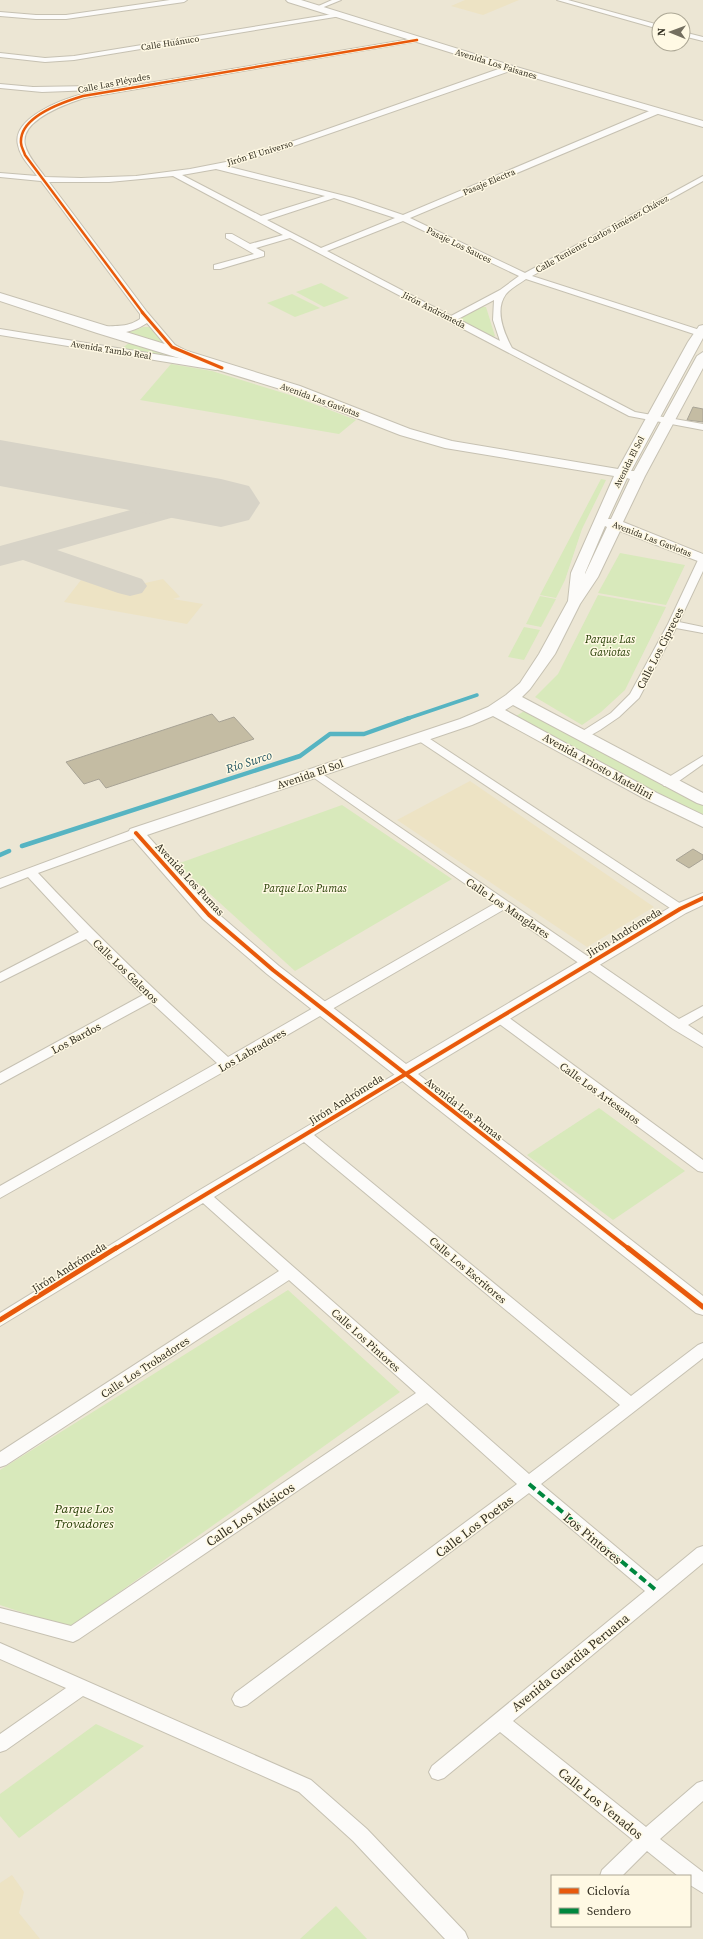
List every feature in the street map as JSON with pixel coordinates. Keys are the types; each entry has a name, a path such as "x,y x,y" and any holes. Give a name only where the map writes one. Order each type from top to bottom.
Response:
{"street":[{"path":"0,14 36,17 72,16 184,0"},
{"name":"Avenida Los Faisanes","path":"291,0 510,68 703,124"},
{"path":"317,8 338,0"},
{"path":"560,0 651,25"},
{"name":"Calle Huánuco","path":"0,55 45,60 60,60 339,15"},
{"path":"691,36 703,39"},
{"name":"Calle Las Pléyades","path":"222,368 176,349 144,314 21,147 21,138 24,129 31,121 56,105 83,96 417,40"},
{"name":"Jirón El Universo","path":"0,175 45,180 109,179 172,173 217,166 262,154 510,68"},
{"path":"0,86 51,91 57,94 60,100 56,105"},
{"name":"Calle Las Pléyades","path":"34,89 136,86"},
{"name":"Pasaje Electra","path":"320,251 403,218 657,111"},
{"name":"Pasaje Los Sauces","path":"217,166 334,196 403,218 525,276 701,331"},
{"name":"Jirón Andrómeda","path":"172,173 632,414 703,427"},
{"name":"Calle Teniente Carlos Jiménez Chávez","path":"452,319 503,292 525,276 703,178"},
{"path":"261,219 334,196"},
{"path":"250,247 291,235"},
{"path":"217,267 260,254 229,236"},
{"path":"503,292 497,306 497,321 500,336 509,349"},
{"name":"Avenida Las Gaviotas","path":"0,297 119,336 295,389 425,439 450,445 638,476"},
{"path":"101,330 116,330 135,326 145,320 144,314"},
{"name":"Avenida El Sol","path":"573,604 578,573 622,474 701,331"},
{"name":"Avenida Tambo Real","path":"0,332 222,368"},
{"path":"102,348 118,343 121,339 119,336"},
{"name":"Avenida El Sol","path":"0,884 136,833 466,722 494,710 512,698 524,686 547,654 573,604 591,577 638,476 703,356"},
{"name":"Avenida Las Gaviotas","path":"600,521 615,524 703,560"},
{"name":"Calle Los Cipreces","path":"582,736 615,715 635,696 673,624 703,560"},
{"path":"673,624 703,630"},
{"name":"Avenida Ariosto Matellini","path":"512,698 668,783 703,800"},
{"name":"Avenida Ariosto Matellini","path":"494,710 703,822"},
{"path":"420,737 680,909"},
{"path":"668,783 703,759"},
{"name":"Calle Los Manglares","path":"314,773 703,1042"},
{"name":"Avenida Los Pumas","path":"136,833 209,915 273,970 703,1307"},
{"name":"Calle Los Galenos","path":"30,872 87,933 152,996 227,1064"},
{"name":"Jirón Andrómeda","path":"0,1320 404,1074 680,909 703,898"},
{"name":"Los Labradores","path":"0,1193 323,1009 503,904"},
{"path":"0,978 87,933"},
{"name":"Los Bardos","path":"0,1079 152,996"},
{"path":"678,1026 703,1010"},
{"name":"Calle Los Artesanos","path":"499,1017 703,1167"},
{"name":"Calle Los Escritores","path":"305,1135 631,1405"},
{"name":"Calle Los Pintores","path":"203,1195 529,1484"},
{"name":"Calle Los Trobadores","path":"0,1460 290,1272"},
{"name":"Calle Los Poetas","path":"241,1699 529,1484 703,1349"},
{"name":"Calle Los Músicos","path":"0,1615 73,1634 427,1394"},
{"name":"Los Pintores","path":"529,1484 657,1591"},
{"name":"Avenida Guardia Peruana","path":"438,1772 703,1553"},
{"path":"0,1652 305,1786 360,1835 458,1939"},
{"path":"0,1744 81,1688"},
{"name":"Calle Los Venados","path":"500,1720 703,1884"},
{"path":"610,1875 646,1839 703,1789"}],"shaded area":[{"path":"465,0 519,0 483,15 451,6"},
{"path":"163,579 180,597 173,599 203,604 187,624 64,602 81,580 123,588"},
{"path":"470,781 654,907 587,947 397,820"},
{"path":"12,1875 24,1892 19,1913 40,1939 0,1939 0,1883"}],"green space":[{"path":"321,283 349,298 324,307 296,292"},
{"path":"292,294 320,308 295,317 267,303"},
{"path":"481,307 486,307 495,336 493,337 460,321 461,317"},
{"path":"143,327 151,327 166,345 127,333"},
{"path":"129,343 174,356 175,357 122,348"},
{"path":"171,364 212,371 290,395 356,420 339,434 140,400"},
{"path":"601,479 606,480 582,529 565,580 556,598 540,595"},
{"path":"620,553 685,565 666,605 598,593"},
{"name":"Parque Las Gaviotas","path":"598,595 666,607 625,690 601,712 582,725 535,697 558,674"},
{"path":"540,596 556,599 541,627 526,624"},
{"path":"524,627 540,630 524,660 508,657"},
{"path":"526,710 703,805 703,817 516,716"},
{"name":"Parque Los Pumas","path":"342,805 452,879 295,971 177,864"},
{"path":"599,1108 685,1171 613,1220 527,1155"},
{"name":"Parque Los Trovadores","path":"288,1290 400,1392 69,1628 0,1605 0,1470"},
{"path":"96,1724 144,1746 19,1838 0,1816 0,1794"},
{"path":"336,1906 367,1939 300,1939"}],"building":[{"path":"693,407 703,409 703,422 687,420"},
{"path":"212,714 219,722 234,717 254,739 106,788 99,779 84,784 66,762"},
{"path":"693,849 703,855 703,859 689,868 676,860"}],"waterway":[{"name":"Río Surco","path":"406,719 477,695"},
{"name":"Río Surco","path":"22,846 300,756 330,734 364,734 409,718"},
{"name":"Río Surco","path":"0,855 9,851"}],"taxiway":[{"path":"0,556 199,500"},
{"path":"26,550 130,586"}],"runway":[{"path":"0,463 221,503"}],"marked path":[{"path":"529,1484 657,1591"}],"cycle path":[{"path":"222,368 172,347 144,314 25,155 21,143 22,133 28,124 49,109 83,96 417,40"},
{"path":"136,833 209,915 273,970 703,1307"},
{"path":"0,1320 203,1195 680,909 703,898"}]}
